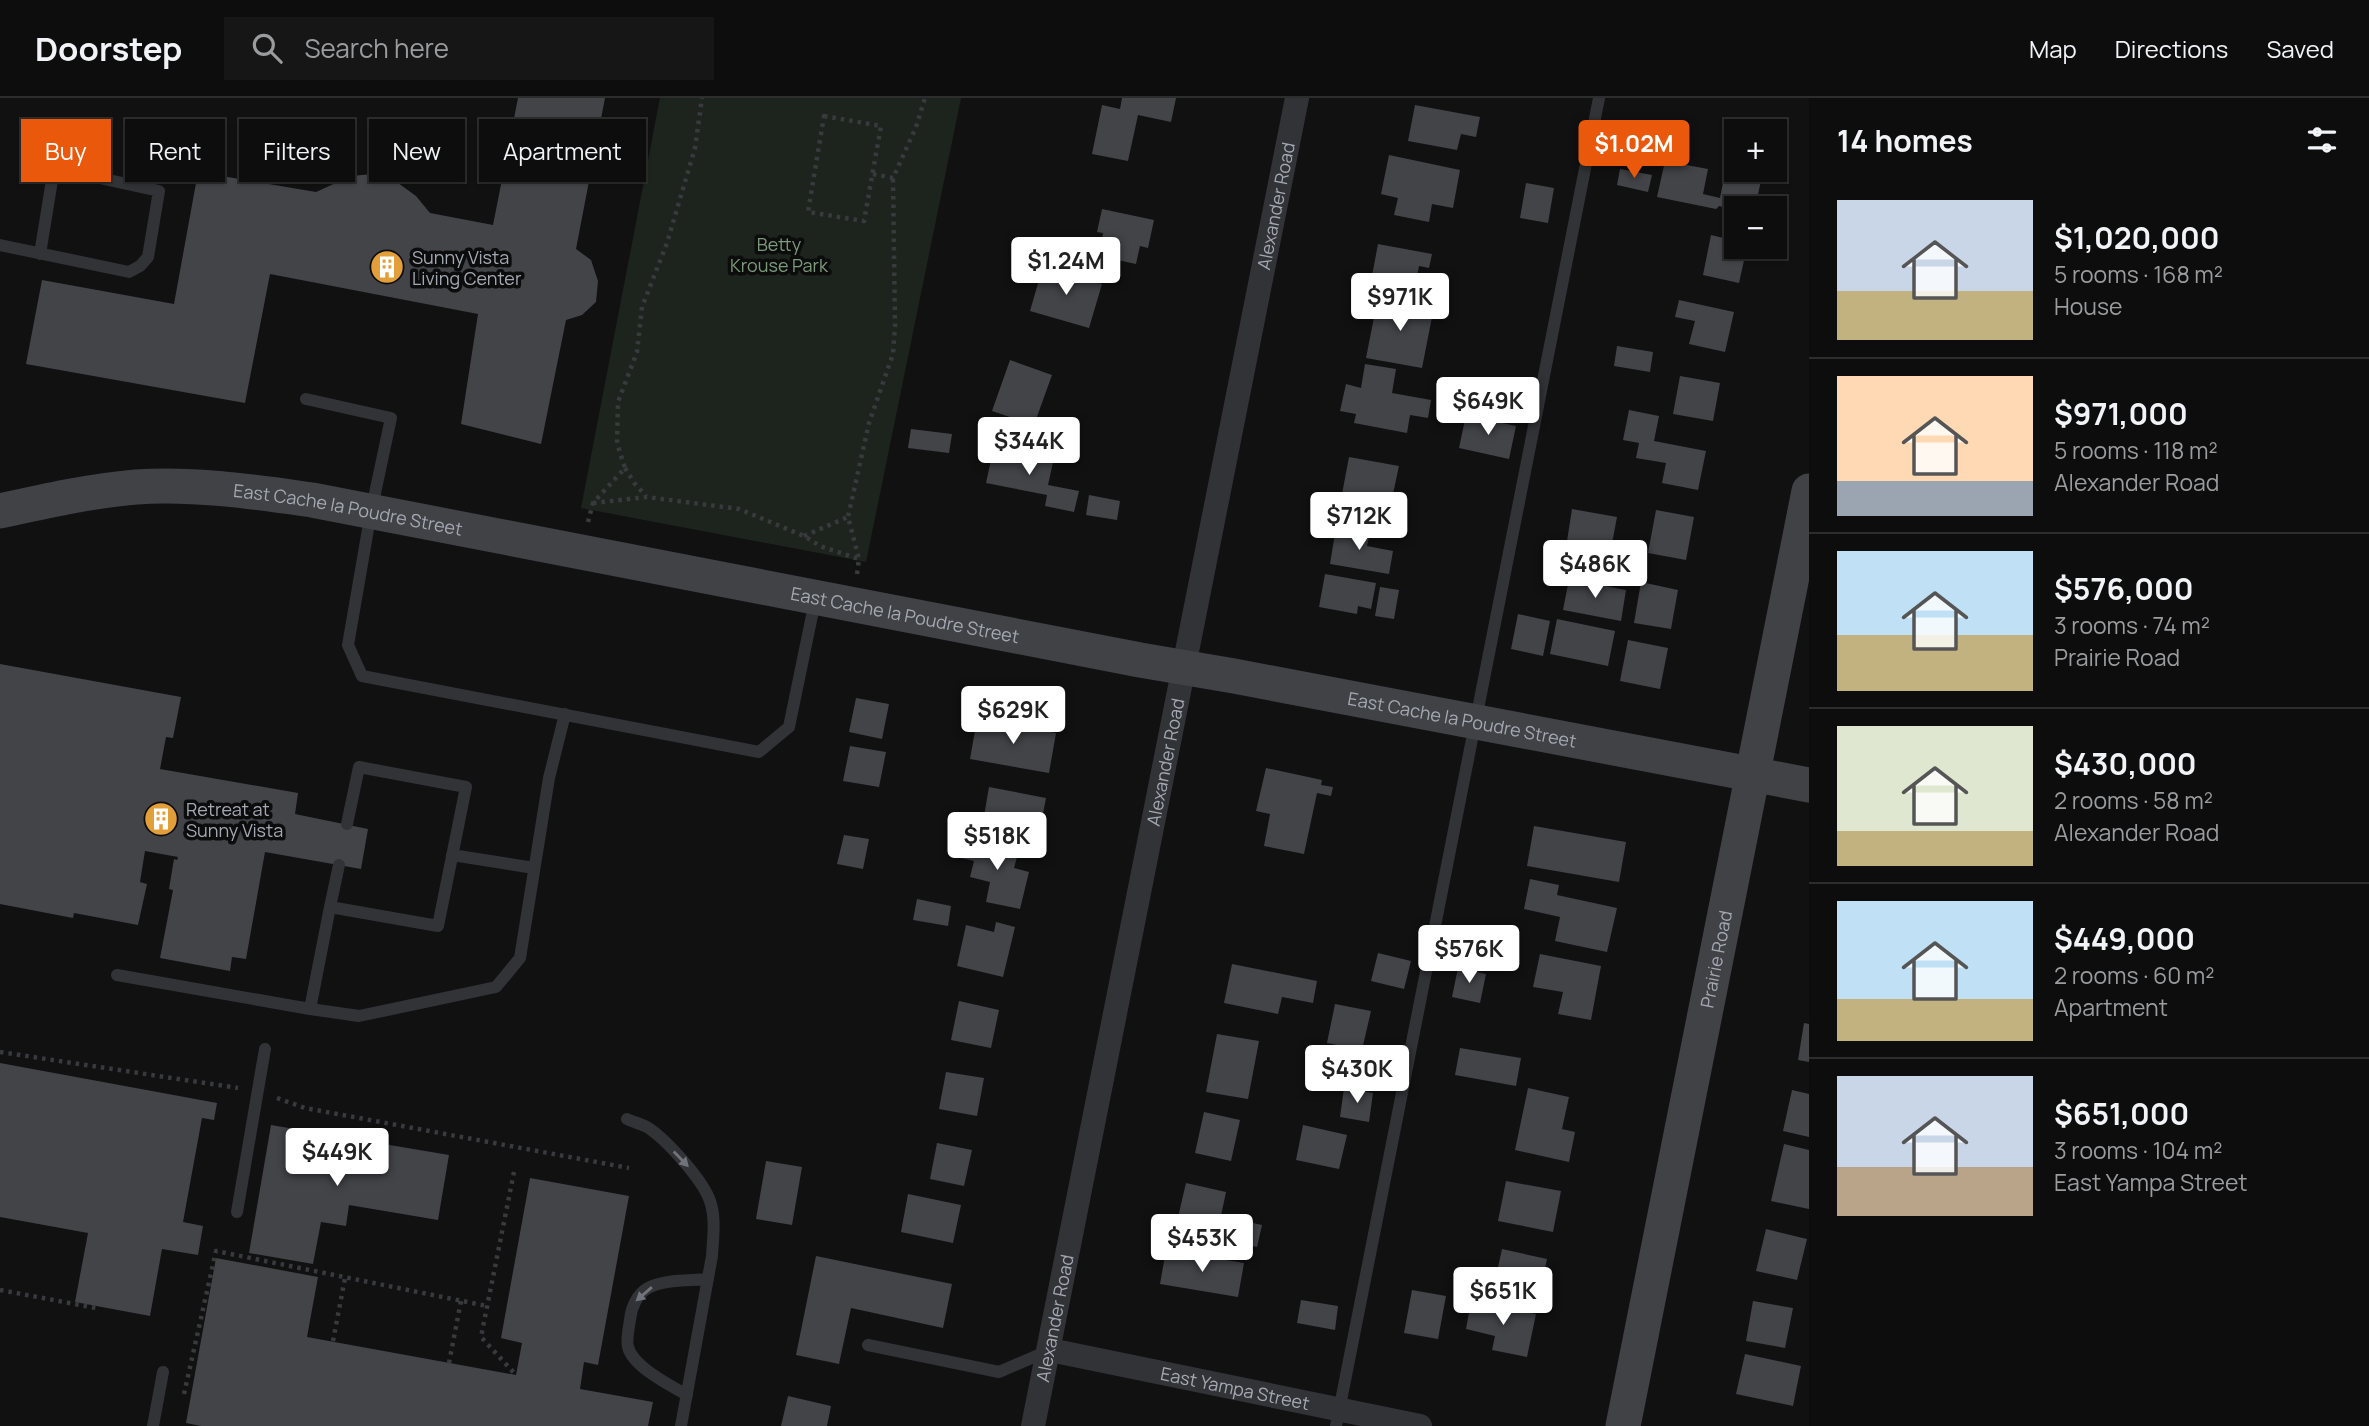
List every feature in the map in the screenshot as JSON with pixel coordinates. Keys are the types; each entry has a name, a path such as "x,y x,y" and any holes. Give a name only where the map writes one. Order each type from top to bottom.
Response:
{"street":[{"name":"Alexander Road","path":"1034,1426 1297,98"},
{"name":"East Cache la Poudre Street","path":"0,512 57,498 138,487 203,488 312,500 1140,660 1809,785"},
{"name":"Prairie Road","path":"1623,1426 1809,491"},
{"name":"East Yampa Street","path":"1050,1350 1338,1418 1420,1426"}],"lane":[{"path":"1338,1418 1599,98"},
{"path":"0,245 40,254 129,272 140,266 148,257 159,191 54,167 40,254"},
{"path":"306,399 391,418 371,512 348,645 362,676 759,752 789,727 816,597"},
{"path":"117,975 359,1016 496,988 520,958 549,778 565,715"},
{"path":"330,906 438,926 466,787 359,767 347,824"},
{"path":"452,856 534,868"},
{"path":"310,1009 339,865"},
{"path":"237,1212 265,1049"},
{"path":"627,1119 647,1127 667,1146 688,1167 710,1201 714,1230 708,1279 681,1426"},
{"path":"687,1395 654,1376 637,1361 628,1347 630,1317 635,1301 649,1287 708,1279"},
{"path":"868,1345 999,1372 1050,1350"},
{"path":"153,1426 163,1373"}],"path":[{"path":"647,497 625,468 617,443 618,402 637,352 642,307 667,243 695,148 702,98"},
{"path":"625,468 593,503 647,497 738,509 804,536 820,546 859,559 848,517 869,423 893,354 893,178 916,127 925,98"},
{"path":"824,116 881,126 873,174 864,221 808,212 824,116"},
{"path":"873,174 893,178"},
{"path":"804,536 848,517"},
{"path":"0,1052 258,1091 305,1108 629,1168"},
{"path":"514,1172 481,1337 516,1375"},
{"path":"183,1399 216,1251 487,1306"},
{"path":"333,1341 345,1278"},
{"path":"0,1290 96,1308"},
{"path":"449,1363 461,1301"}],"green space":[{"name":"Betty Krouse Park","path":"660,98 961,98 866,562 581,508 644,182 646,182"}],"building":[{"name":"Sunny Vista Living Center","path":"518,98 605,98 601,119 514,119"},
{"path":"1122,98 1176,98 1171,122 1138,115 1128,161 1092,154 1102,105 1120,109"},
{"path":"1415,105 1480,117 1476,137 1461,134 1457,150 1408,141"},
{"path":"1389,155 1460,170 1453,208 1432,204 1429,222 1394,215 1398,198 1381,194"},
{"path":"1665,161 1708,169 1703,194 1720,198 1724,178 1724,182 1761,182 1758,196 1724,196 1724,207 1719,206 1716,209 1657,197"},
{"path":"1620,169 1652,175 1648,192 1617,185"},
{"name":"Sunny Vista Living Center","path":"369,174 369,182 397,182 416,196 430,213 493,225 501,182 589,182 576,249 591,260 598,281 596,302 582,315 566,320 541,444 461,424 478,314 270,274 245,403 26,364 42,280 174,304 196,182 225,182 225,177 239,179 239,182 257,182 316,192 338,182 355,182 355,176"},
{"path":"1526,183 1554,188 1548,223 1520,218"},
{"path":"1102,209 1154,220 1148,248 1140,246 1136,264 1099,256 1103,233 1097,232"},
{"path":"1711,235 1724,238 1724,259 1744,259 1739,283 1703,275"},
{"path":"1378,244 1432,254 1429,268 1419,266 1415,289 1371,281"},
{"path":"1043,266 1102,284 1089,328 1030,311"},
{"path":"1378,297 1434,307 1422,368 1366,358"},
{"path":"1679,300 1734,312 1725,352 1689,344 1695,321 1675,317"},
{"path":"1617,346 1653,352 1650,372 1614,366"},
{"path":"1010,360 1052,375 1034,425 992,411"},
{"path":"1365,364 1396,369 1392,393 1431,400 1428,418 1410,415 1407,433 1354,423 1356,414 1340,411 1346,384 1361,388"},
{"path":"1680,376 1720,383 1713,421 1673,414"},
{"path":"1629,410 1659,416 1654,441 1706,451 1698,490 1662,483 1666,463 1636,458 1639,443 1623,440"},
{"path":"1466,415 1516,426 1509,459 1459,448"},
{"path":"911,429 952,434 949,453 908,448"},
{"path":"994,446 1054,458 1048,485 1079,491 1074,512 1045,506 1047,495 986,483"},
{"path":"1349,457 1399,466 1391,503 1342,494"},
{"path":"1089,495 1120,501 1117,520 1086,515"},
{"path":"1572,509 1617,517 1611,549 1567,541"},
{"path":"1656,510 1694,517 1686,560 1648,553"},
{"path":"1336,527 1370,533 1367,546 1393,551 1389,574 1330,564"},
{"path":"1325,574 1376,583 1371,609 1358,606 1357,614 1319,607"},
{"path":"1569,579 1626,590 1621,621 1563,610"},
{"path":"1641,582 1678,590 1671,629 1634,623"},
{"path":"1380,587 1399,590 1394,619 1375,616"},
{"path":"1518,614 1550,621 1543,656 1511,649"},
{"path":"1557,619 1615,631 1608,666 1550,654"},
{"path":"1628,640 1668,648 1660,689 1620,681"},
{"name":"Retreat at Sunny Vista","path":"0,664 181,697 173,738 166,737 160,769 298,793 295,814 368,829 361,869 265,852 246,959 232,957 230,971 160,958 173,890 169,889 174,859 177,860 178,857 145,851 140,882 147,884 138,925 74,913 73,918 0,904"},
{"path":"856,698 889,704 882,739 849,732"},
{"path":"977,719 1056,733 1049,773 970,759"},
{"path":"850,746 886,752 879,787 843,781"},
{"path":"1266,768 1322,780 1321,785 1333,787 1331,796 1317,793 1304,854 1264,846 1270,814 1256,811"},
{"path":"989,787 1046,798 1038,840 999,832 1002,819 984,816"},
{"path":"1534,826 1626,842 1619,882 1527,866"},
{"path":"844,835 869,839 863,869 837,864"},
{"path":"966,838 1019,850 1014,868 1029,872 1020,909 986,902 990,882 970,877 974,861 961,858"},
{"path":"1530,879 1559,885 1557,895 1617,908 1607,952 1555,941 1560,917 1524,909"},
{"path":"917,899 951,906 948,926 913,920"},
{"path":"996,922 1015,927 1003,977 957,966 966,925 994,932"},
{"path":"1378,953 1411,961 1404,989 1371,981"},
{"path":"1540,954 1601,966 1591,1020 1558,1014 1563,992 1533,987"},
{"path":"1232,964 1317,981 1313,1003 1282,997 1278,1014 1224,1003"},
{"path":"1458,968 1486,974 1480,1003 1452,997"},
{"path":"959,1001 999,1010 991,1048 951,1040"},
{"path":"1335,1004 1371,1011 1362,1050 1327,1043"},
{"path":"1804,1023 1809,1024 1809,1062 1798,1060"},
{"path":"1217,1034 1259,1041 1248,1099 1206,1092"},
{"path":"1460,1048 1521,1058 1516,1086 1455,1075"},
{"path":"0,1063 217,1103 214,1120 202,1118 183,1222 203,1226 198,1255 162,1249 150,1316 75,1302 88,1233 0,1217"},
{"path":"946,1072 984,1078 977,1116 939,1109"},
{"path":"1344,1088 1373,1093 1369,1122 1340,1117"},
{"path":"1528,1088 1569,1097 1562,1129 1575,1132 1569,1162 1515,1150"},
{"path":"1792,1090 1809,1094 1809,1137 1783,1131"},
{"path":"1204,1112 1240,1120 1231,1161 1195,1153"},
{"path":"271,1125 449,1155 438,1220 349,1205 346,1226 321,1222 313,1264 249,1253"},
{"path":"1303,1125 1347,1135 1339,1169 1296,1160"},
{"path":"937,1143 972,1150 964,1186 930,1179"},
{"path":"1784,1144 1809,1150 1809,1209 1771,1201"},
{"path":"766,1161 802,1167 792,1225 756,1219"},
{"path":"530,1178 629,1196 598,1365 584,1362 580,1389 653,1402 648,1426 201,1426 186,1423 216,1258 318,1277 307,1337 516,1375 522,1343 501,1338"},
{"path":"1506,1181 1561,1191 1553,1232 1498,1221"},
{"path":"1186,1183 1226,1192 1221,1216 1262,1225 1257,1247 1175,1230"},
{"path":"908,1194 961,1205 953,1243 901,1232"},
{"path":"1766,1229 1807,1239 1797,1280 1756,1271"},
{"path":"1502,1249 1547,1259 1538,1300 1493,1290"},
{"path":"1166,1250 1244,1263 1238,1297 1160,1284"},
{"path":"816,1256 952,1284 943,1328 851,1308 839,1364 796,1355"},
{"path":"1412,1290 1446,1296 1438,1339 1404,1333"},
{"path":"1301,1300 1338,1306 1335,1330 1297,1323"},
{"path":"1471,1301 1536,1314 1527,1357 1492,1350 1495,1336 1466,1329"},
{"path":"1753,1301 1793,1308 1785,1348 1746,1341"},
{"path":"1745,1354 1801,1366 1793,1406 1736,1394"},
{"path":"788,1396 831,1406 827,1426 781,1426"}],"place":[{"name":"Sunny Vista Living Center","path":"387,267"},
{"name":"Retreat at Sunny Vista","path":"161,819"}]}
